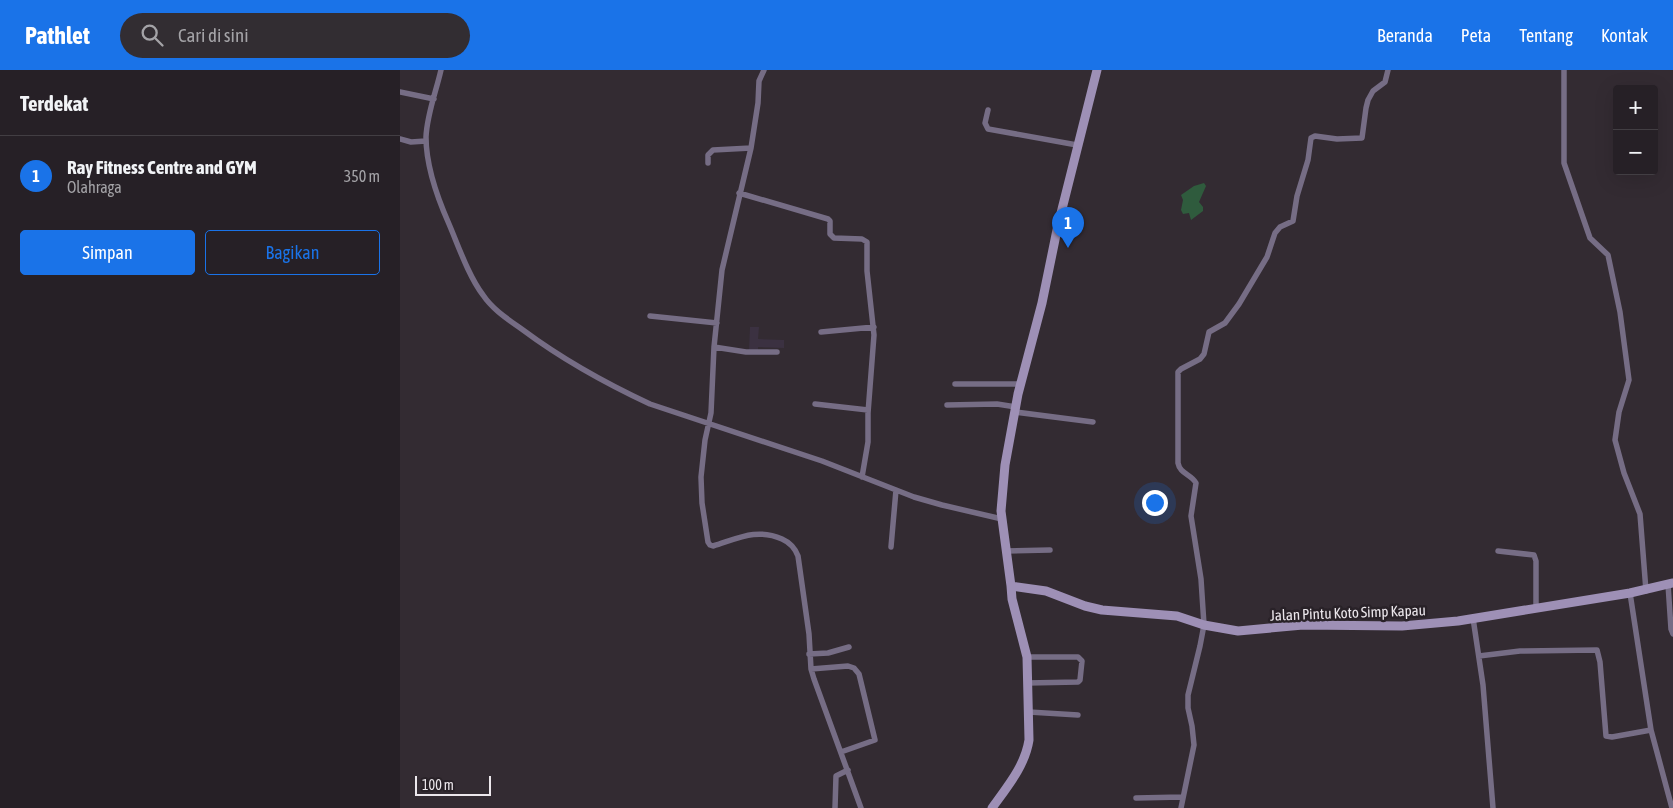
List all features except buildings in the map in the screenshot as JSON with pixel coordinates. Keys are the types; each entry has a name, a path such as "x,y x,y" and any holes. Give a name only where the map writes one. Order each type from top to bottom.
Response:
{"street":[{"path":"441,70 426,141 433,183 480,292 494,307 540,343 605,382 650,404 822,461 896,490 942,505 1002,519"},
{"path":"764,70 759,81 758,103 751,148 722,270 709,424 703,462 702,504 710,545 713,546 752,534 768,534 786,540 796,549 809,634 811,669 861,808"},
{"path":"992,808 1016,774 1027,752 1029,740 1026,657 1012,599 1005,551 1002,519 1004,481 1021,384 1044,295 1058,224 1077,145 1097,70"},
{"path":"1181,808 1194,745 1188,708 1188,695 1204,625 1201,579 1191,516 1196,483 1195,480 1180,470 1178,463 1178,372 1200,359 1204,354 1209,332 1225,322 1256,278 1267,257 1275,233 1280,227 1293,221 1308,160 1311,138 1315,136 1337,139 1362,138 1368,100 1373,91 1385,82 1388,70"},
{"path":"1564,70 1564,164 1590,238 1608,255 1620,312 1629,380 1619,412 1615,440 1624,472 1640,514 1646,591"},
{"path":"400,92 434,98"},
{"path":"988,110 984,123 988,129 1077,145"},
{"path":"400,139 411,142 426,141"},
{"path":"708,163 708,155 713,150 751,148"},
{"path":"739,193 828,219 830,221 830,234 834,238 862,239 867,242 867,271 874,327 868,410 868,442 862,477"},
{"path":"650,316 717,323"},
{"path":"821,332 874,327"},
{"path":"714,347 746,352 777,352"},
{"path":"955,384 1021,384"},
{"path":"815,404 868,410"},
{"path":"946,405 997,404 1016,410 1093,422"},
{"path":"891,547 896,490"},
{"path":"1005,551 1050,550"},
{"path":"1498,551 1534,555 1536,561 1536,609"},
{"path":"1670,584 1671,630 1673,634"},
{"name":"Jalan Pintu Koto Simp Kapau","path":"1011,586 1046,591 1085,606 1102,610 1177,616 1204,625 1238,631 1303,625 1402,626 1536,609 1630,594 1670,584"},
{"path":"1012,599 1027,587"},
{"path":"1630,594 1652,730 1672,808"},
{"path":"1473,618 1484,685 1493,808"},
{"path":"809,654 828,653 849,647"},
{"path":"1479,656 1520,651 1597,650 1600,662 1606,736 1612,737 1652,730"},
{"path":"1026,657 1078,657 1082,661 1080,680 1078,682 1027,683"},
{"path":"811,669 848,666 854,668 859,674 874,740 841,752"},
{"path":"1029,712 1078,714"},
{"path":"835,808 836,776 848,770"},
{"path":"1136,798 1182,797"}],"shaded area":[{"path":"750,327 759,327 758,339 784,340 784,348 758,347 758,350 749,350"}],"green space":[{"path":"1204,183 1206,186 1199,202 1203,207 1203,211 1191,220 1189,213 1183,214 1181,210 1183,200 1181,195 1194,186"}],"place":[{"name":"Ray Fitness Centre and GYM","path":"1068,248"}]}
